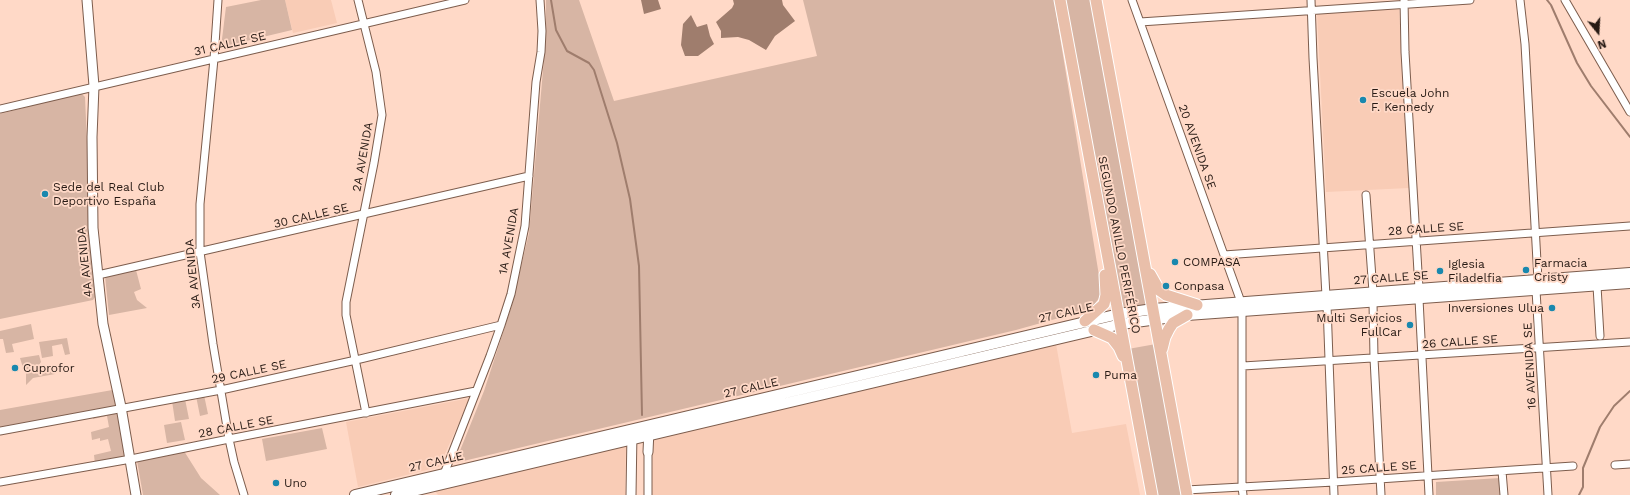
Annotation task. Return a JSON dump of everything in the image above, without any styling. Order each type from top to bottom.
[{"type":"main road","name":"SEGUNDO ANILLO PERIFÉRICO","points":[[1060,0],[1101,214],[1152,495]]},
{"type":"main road","name":"SEGUNDO ANILLO PERIFÉRICO","points":[[1096,0],[1186,492]]},
{"type":"main road","points":[[1086,321],[1104,304],[1106,295],[1107,286],[1100,232],[1101,214]]},
{"type":"main road","points":[[1145,263],[1159,290],[1172,298],[1197,305]]},
{"type":"main road","name":"27 CALLE SE","points":[[1154,314],[1187,315],[1242,307],[1537,285],[1630,273]]},
{"type":"main road","name":"27 CALLE SE","points":[[1537,285],[1597,286],[1630,283]]},
{"type":"main road","name":"27 CALLE SE","points":[[1154,314],[1197,305],[1242,307]]},
{"type":"main road","name":"27 CALLE","points":[[649,430],[1086,321],[1120,319],[1154,314]]},
{"type":"main road","points":[[1161,353],[1165,337],[1169,329],[1173,324],[1187,315]]},
{"type":"main road","name":"27 CALLE","points":[[355,495],[1094,330],[1120,319]]},
{"type":"main road","points":[[1094,330],[1112,338],[1120,347],[1129,369]]},
{"type":"main road","name":"27 CALLE","points":[[399,495],[632,434]]},
{"type":"street","name":"4A AVENIDA","points":[[87,0],[94,86],[92,137],[93,228],[103,324],[121,407],[136,495]]},
{"type":"street","name":"3A AVENIDA","points":[[218,0],[214,59],[200,204],[200,252],[213,344],[229,439],[244,495]]},
{"type":"street","name":"2A AVENIDA","points":[[358,0],[376,72],[382,115],[374,163],[346,302],[346,315],[366,412]]},
{"type":"street","name":"31 CALLE SE","points":[[0,109],[464,0]]},
{"type":"street","name":"1A AVENIDA","points":[[444,474],[501,325],[511,294],[525,226],[536,82],[541,52],[542,32],[540,0]]},
{"type":"street","name":"20 AVENIDA SE","points":[[1132,0],[1242,307],[1243,495]]},
{"type":"street","points":[[1311,0],[1324,248],[1334,495]]},
{"type":"street","points":[[1360,0],[1360,8]]},
{"type":"street","points":[[1140,22],[1360,8],[1404,2],[1470,0]]},
{"type":"street","name":"16 AVENIDA SE","points":[[1520,0],[1528,92],[1548,495]]},
{"type":"street","points":[[1565,0],[1630,112]]},
{"type":"street","points":[[1404,2],[1405,52],[1429,495]]},
{"type":"street","name":"30 CALLE SE","points":[[98,274],[363,215],[529,176]]},
{"type":"street","points":[[1366,195],[1373,297],[1374,358],[1381,495]]},
{"type":"street","name":"28 CALLE SE","points":[[1224,255],[1630,226]]},
{"type":"street","points":[[1597,286],[1600,336]]},
{"type":"street","name":"29 CALLE SE","points":[[0,431],[121,407],[221,390],[356,360],[501,325]]},
{"type":"street","name":"26 CALLE SE","points":[[1243,366],[1630,342]]},
{"type":"street","name":"28 CALLE SE","points":[[0,482],[131,460],[229,439],[476,391]]},
{"type":"street","points":[[648,495],[649,430]]},
{"type":"street","points":[[631,495],[632,434]]},
{"type":"street","points":[[1614,465],[1630,464]]},
{"type":"street","name":"25 CALLE SE","points":[[1186,492],[1242,487],[1573,466]]},
{"type":"street","points":[[1502,471],[1504,495]]},
{"type":"shaded area","points":[[261,0],[285,0],[292,30],[221,47],[226,7]]},
{"type":"shaded area","points":[[285,0],[331,0],[337,23],[293,33]]},
{"type":"shaded area","points":[[546,0],[579,0],[614,101],[817,56],[803,0],[1054,0],[1102,294],[1091,309],[1016,330],[455,463],[484,391],[511,308],[529,233],[546,35]]},
{"type":"shaded area","points":[[641,0],[658,0],[661,9],[644,14]]},
{"type":"shaded area","points":[[733,0],[782,0],[783,5],[795,21],[775,36],[766,50],[749,40],[738,37],[721,38],[721,31],[716,22],[732,8],[734,4]]},
{"type":"shaded area","points":[[1065,0],[1094,0],[1152,308],[1120,313]]},
{"type":"shaded area","name":"Escuela John F. Kennedy","points":[[1399,9],[1409,188],[1326,192],[1317,13]]},
{"type":"shaded area","points":[[691,15],[697,27],[707,24],[714,44],[698,56],[685,56],[681,45],[683,24]]},
{"type":"shaded area","name":"Sede del Real Club Deportivo España","points":[[81,93],[85,97],[95,297],[93,300],[0,319],[0,114]]},
{"type":"shaded area","points":[[136,270],[141,289],[134,292],[137,300],[147,308],[109,315],[105,276]]},
{"type":"shaded area","points":[[31,324],[34,339],[12,344],[14,352],[6,353],[3,339],[0,339],[0,331]]},
{"type":"shaded area","points":[[67,338],[70,354],[65,355],[62,344],[52,346],[53,356],[42,358],[39,342]]},
{"type":"shaded area","points":[[1056,344],[1072,433],[1126,424],[1140,495],[652,495],[653,439]]},
{"type":"shaded area","points":[[1156,344],[1183,495],[1155,495],[1128,349]]},
{"type":"shaded area","points":[[39,355],[41,362],[39,365],[24,371],[20,358]]},
{"type":"shaded area","points":[[40,368],[43,373],[54,371],[55,374],[33,378],[26,385],[26,373]]},
{"type":"shaded area","points":[[118,389],[130,457],[95,464],[94,455],[111,451],[108,439],[100,441],[100,438],[92,440],[91,432],[109,427],[107,416],[93,419],[93,416],[109,407],[0,427],[0,410]]},
{"type":"shaded area","points":[[204,395],[208,414],[200,416],[196,396]]},
{"type":"shaded area","points":[[470,398],[439,467],[358,487],[346,422]]},
{"type":"shaded area","points":[[185,399],[189,419],[175,421],[172,401]]},
{"type":"shaded area","points":[[181,422],[185,440],[167,443],[164,425]]},
{"type":"shaded area","points":[[322,428],[327,449],[266,461],[262,439]]},
{"type":"shaded area","points":[[626,446],[625,495],[438,495],[435,491]]},
{"type":"shaded area","points":[[184,451],[201,478],[220,495],[143,495],[137,461]]},
{"type":"shaded area","points":[[1500,478],[1501,495],[1436,495],[1436,482]]},
{"type":"waterway","points":[[551,0],[556,30],[567,51],[589,63],[594,70],[617,143],[630,199],[639,266],[642,415]]},
{"type":"waterway","points":[[1547,0],[1551,5],[1577,63],[1591,86],[1630,137]]},
{"type":"waterway","points":[[1579,495],[1583,487],[1583,468],[1600,427],[1614,406],[1630,391]]},
{"type":"place","name":"Escuela John F. Kennedy","points":[[1363,100]]},
{"type":"place","name":"Sede del Real Club Deportivo España","points":[[45,194]]},
{"type":"place","name":"COMPASA","points":[[1175,262]]},
{"type":"place","name":"Farmacia Cristy","points":[[1526,270]]},
{"type":"place","name":"Iglesia Filadelfia","points":[[1440,271]]},
{"type":"place","name":"Conpasa","points":[[1166,286]]},
{"type":"place","name":"Inversiones Ulua","points":[[1552,308]]},
{"type":"place","name":"Multi Servicios FullCar","points":[[1410,325]]},
{"type":"place","name":"Cuprofor","points":[[15,368]]},
{"type":"place","name":"Puma","points":[[1096,375]]},
{"type":"place","name":"Uno","points":[[276,483]]}]
